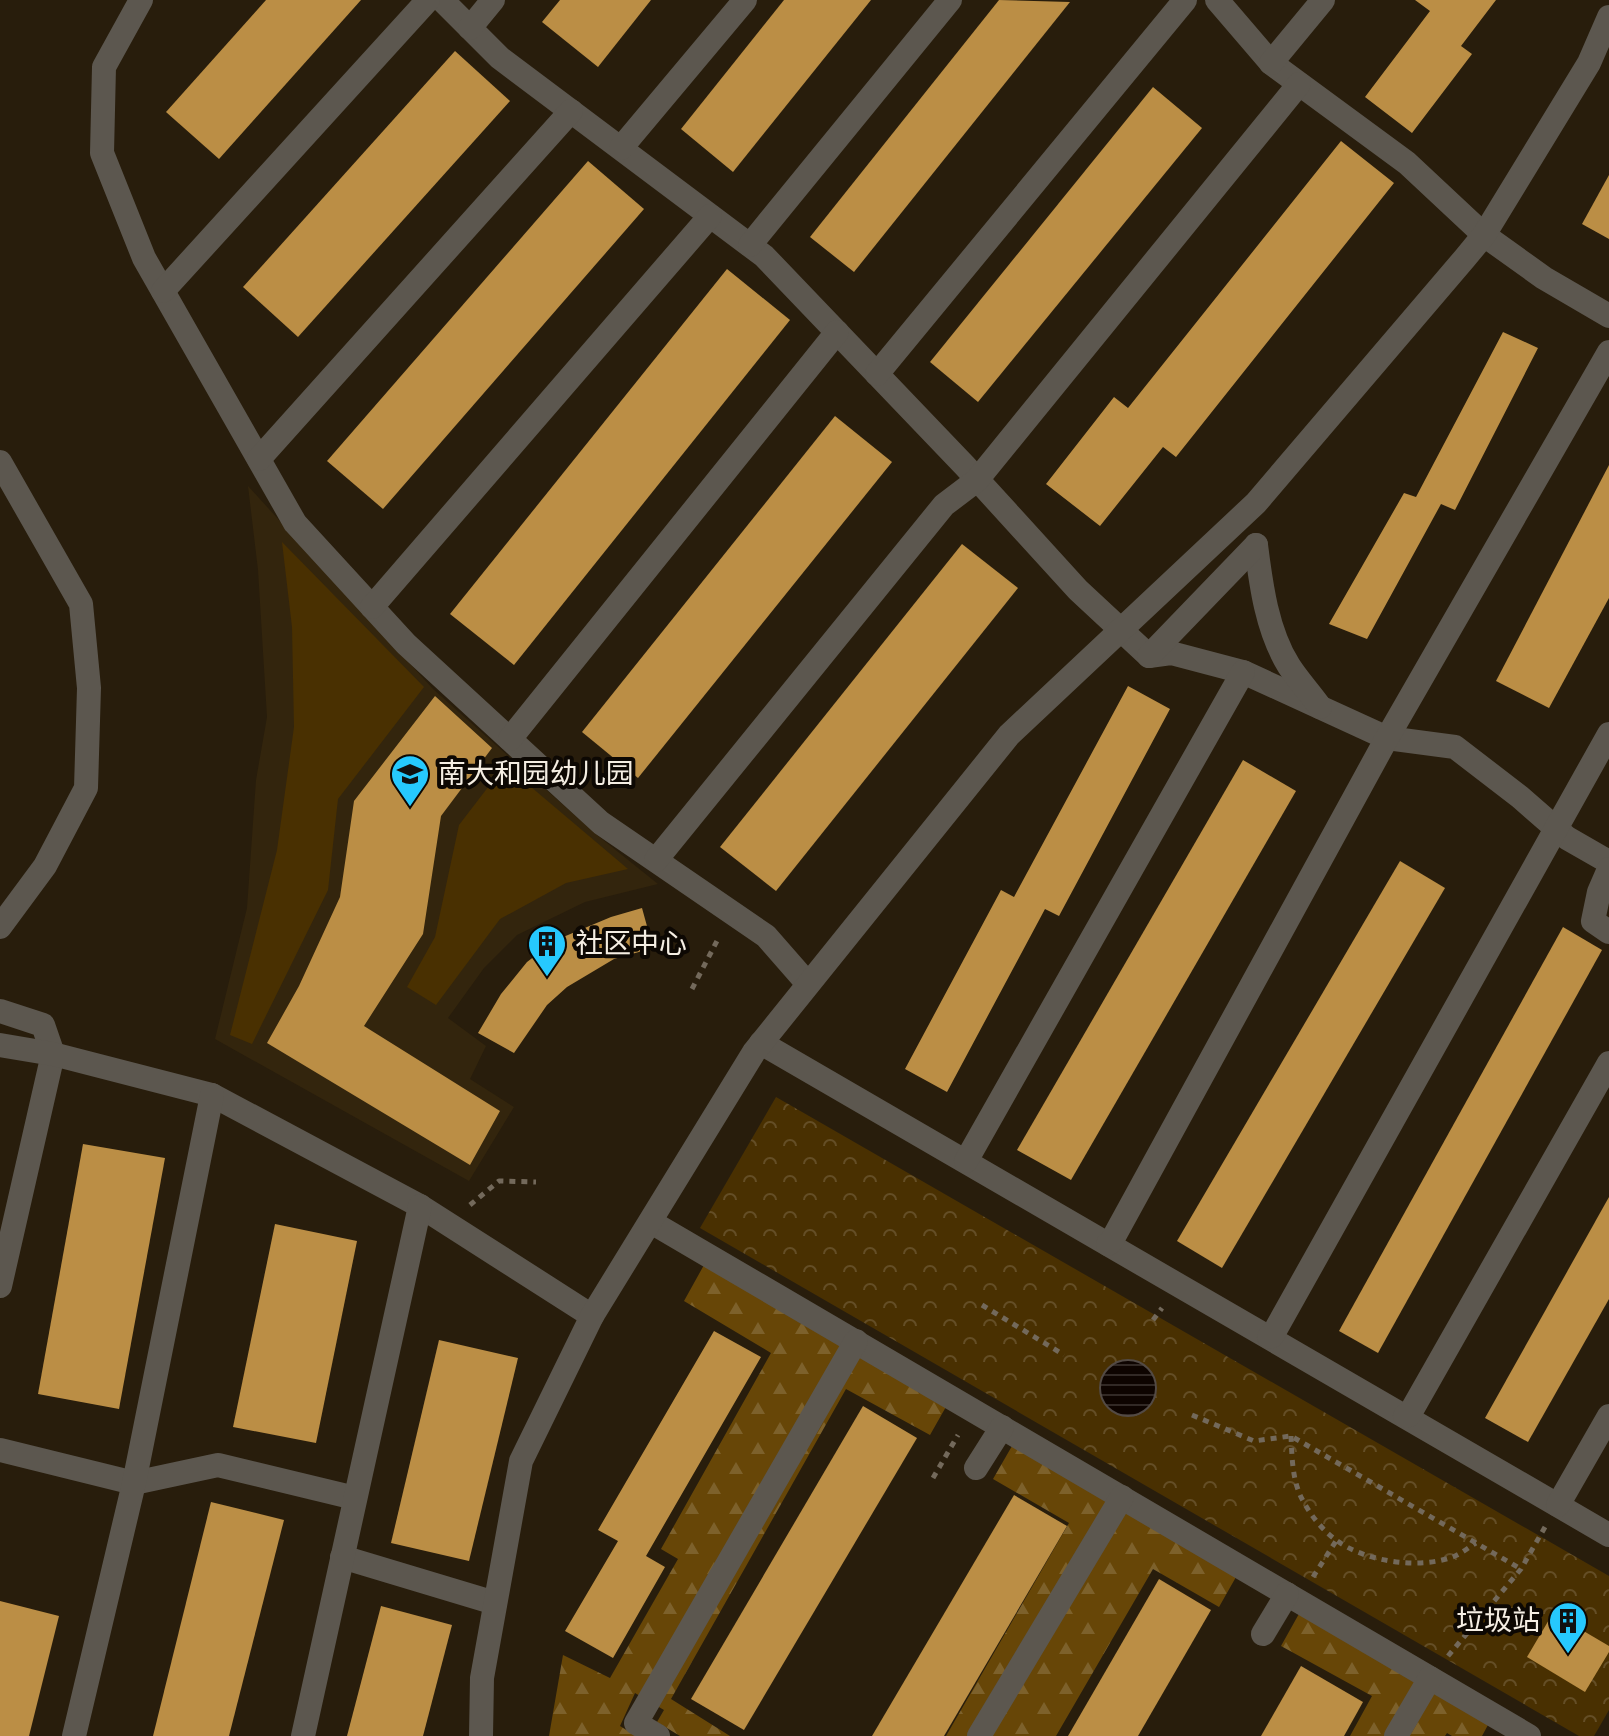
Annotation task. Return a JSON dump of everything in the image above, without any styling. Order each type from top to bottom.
[{"type":"street","points":[[141,0],[104,67],[102,153],[144,258],[295,523],[406,644],[601,823],[766,936],[808,984]]},
{"type":"street","points":[[163,291],[428,0]]},
{"type":"street","points":[[442,0],[500,58],[764,256],[1078,590],[1149,656],[1171,653],[1243,672],[1387,738],[1455,747],[1556,828],[1609,862]]},
{"type":"street","points":[[470,28],[493,0]]},
{"type":"street","points":[[621,148],[745,0]]},
{"type":"street","points":[[750,245],[950,0]]},
{"type":"street","points":[[877,374],[1185,0]]},
{"type":"street","points":[[1217,0],[1271,63],[1407,163],[1484,235],[1544,278],[1609,316]]},
{"type":"street","points":[[1271,63],[1323,0]]},
{"type":"street","points":[[481,1736],[482,1678],[521,1461],[592,1316],[761,1043],[1009,735],[1256,503],[1484,235],[1589,63],[1609,17]]},
{"type":"street","points":[[656,860],[944,505],[977,480],[1299,84]]},
{"type":"street","points":[[259,459],[571,111]]},
{"type":"street","points":[[372,607],[710,216]]},
{"type":"street","points":[[510,739],[837,332]]},
{"type":"street","points":[[1108,1244],[1387,738],[1609,352]]},
{"type":"street","points":[[0,462],[81,604],[89,688],[86,788],[45,866],[0,927]]},
{"type":"street","points":[[1149,656],[1256,545],[1260,581],[1270,622],[1288,665],[1323,710]]},
{"type":"street","points":[[966,1161],[1243,672]]},
{"type":"street","points":[[1269,1337],[1609,734]]},
{"type":"street","points":[[1609,869],[1599,892],[1593,921],[1609,932]]},
{"type":"street","points":[[0,1011],[43,1025],[53,1054],[0,1286]]},
{"type":"street","points":[[761,1043],[1609,1535]]},
{"type":"street","points":[[0,1045],[53,1054],[212,1095],[420,1206],[592,1316]]},
{"type":"street","points":[[1405,1416],[1409,1415],[1609,1063]]},
{"type":"street","points":[[74,1736],[134,1483],[212,1095]]},
{"type":"street","points":[[303,1736],[420,1206]]},
{"type":"street","points":[[651,1222],[1529,1736]]},
{"type":"street","points":[[658,1736],[636,1723],[856,1341]]},
{"type":"street","points":[[1558,1505],[1609,1416]]},
{"type":"street","points":[[976,1468],[1002,1427]]},
{"type":"street","points":[[0,1450],[134,1483],[218,1465],[355,1498]]},
{"type":"street","points":[[979,1736],[1122,1497]]},
{"type":"street","points":[[342,1557],[495,1603]]},
{"type":"street","points":[[1263,1634],[1293,1597]]},
{"type":"street","points":[[1396,1736],[1430,1678]]},
{"type":"path","points":[[692,989],[713,945],[736,916]]},
{"type":"path","points":[[455,1229],[470,1204],[499,1181],[536,1182]]},
{"type":"path","points":[[982,1305],[1064,1355]]},
{"type":"path","points":[[1192,1415],[1254,1441],[1291,1436],[1521,1569]]},
{"type":"path","points":[[1291,1436],[1292,1464],[1299,1494],[1314,1519],[1336,1541],[1360,1553],[1407,1562],[1454,1556],[1476,1543]]},
{"type":"path","points":[[933,1478],[956,1438]]},
{"type":"path","points":[[1430,1678],[1521,1569],[1558,1505]]},
{"type":"path","points":[[1293,1597],[1336,1541]]},
{"type":"shaded area","name":"南大和园幼儿园","points":[[248,486],[433,689],[597,835],[658,884],[585,902],[517,935],[484,968],[448,1018],[486,1046],[470,1079],[514,1107],[469,1181],[215,1039],[247,908],[256,780],[267,717],[258,570]]},
{"type":"shaded area","points":[[1128,1360],[1148,1368],[1156,1388],[1148,1408],[1128,1416],[1108,1408],[1100,1388],[1108,1368]]},
{"type":"green space","points":[[282,542],[424,687],[338,799],[328,890],[252,1044],[230,1035],[277,850],[294,727],[292,627]]},
{"type":"green space","points":[[505,765],[628,869],[566,883],[500,919],[436,1005],[407,987],[435,937],[459,825]]},
{"type":"green space","points":[[776,1097],[1609,1576],[1609,1710],[1594,1736],[1579,1736],[700,1228]]},
{"type":"green space","points":[[704,1265],[947,1405],[930,1435],[846,1389],[671,1699],[730,1736],[680,1736],[657,1722],[664,1710],[635,1693],[620,1726],[636,1736],[549,1736],[563,1655],[610,1678],[678,1559],[661,1549],[771,1353],[684,1301]]},
{"type":"green space","points":[[1012,1446],[1236,1577],[1219,1607],[1153,1569],[1056,1736],[946,1736],[1069,1523],[993,1479]]},
{"type":"green space","points":[[1300,1612],[1489,1723],[1482,1736],[1452,1736],[1447,1733],[1445,1736],[1350,1736],[1372,1696],[1281,1646]]},
{"type":"building","points":[[266,0],[361,0],[219,159],[166,112]]},
{"type":"building","points":[[560,0],[651,0],[598,67],[542,22]]},
{"type":"building","points":[[784,0],[871,0],[733,172],[681,129]]},
{"type":"building","points":[[999,0],[1070,2],[854,272],[810,237]]},
{"type":"building","points":[[1415,0],[1496,0],[1461,46],[1472,54],[1412,133],[1365,97],[1430,11]]},
{"type":"building","points":[[455,51],[510,101],[298,337],[243,287]]},
{"type":"building","points":[[1153,87],[1202,128],[978,402],[930,362]]},
{"type":"building","points":[[1341,141],[1394,183],[1176,457],[1163,447],[1100,526],[1046,484],[1114,397],[1128,408]]},
{"type":"building","points":[[588,161],[644,209],[383,509],[327,461]]},
{"type":"building","points":[[1609,175],[1609,239],[1582,224]]},
{"type":"building","points":[[727,269],[790,320],[514,665],[450,614]]},
{"type":"building","points":[[1503,332],[1538,348],[1455,510],[1441,504],[1367,639],[1329,624],[1404,493],[1416,497]]},
{"type":"building","points":[[835,416],[892,462],[638,778],[582,732]]},
{"type":"building","points":[[1609,465],[1609,598],[1549,708],[1496,681]]},
{"type":"building","points":[[962,544],[1018,588],[776,891],[720,847]]},
{"type":"building","points":[[1128,686],[1170,709],[1059,916],[1045,909],[947,1092],[905,1069],[1001,890],[1014,897]]},
{"type":"building","points":[[435,696],[492,748],[441,816],[423,934],[364,1026],[500,1111],[470,1165],[267,1043],[299,986],[340,897],[354,801]]},
{"type":"building","points":[[1243,760],[1296,791],[1071,1180],[1017,1150]]},
{"type":"building","points":[[1400,861],[1445,888],[1222,1268],[1177,1241]]},
{"type":"building","name":"社区中心","points":[[642,908],[653,948],[614,959],[567,987],[547,1005],[514,1053],[478,1033],[501,994],[527,962],[556,940]]},
{"type":"building","points":[[1563,927],[1602,950],[1378,1353],[1339,1331]]},
{"type":"building","points":[[83,1144],[165,1158],[119,1409],[38,1394]]},
{"type":"building","points":[[1609,1197],[1609,1299],[1528,1442],[1485,1418]]},
{"type":"building","points":[[275,1224],[357,1241],[316,1443],[233,1427]]},
{"type":"building","points":[[714,1331],[761,1357],[646,1556],[665,1567],[613,1658],[565,1631],[618,1541],[598,1530]]},
{"type":"building","points":[[439,1340],[518,1358],[469,1561],[391,1543]]},
{"type":"building","points":[[863,1406],[917,1438],[744,1730],[691,1699]]},
{"type":"building","points":[[1014,1495],[1067,1526],[944,1736],[872,1736]]},
{"type":"building","points":[[211,1502],[284,1520],[229,1736],[153,1736]]},
{"type":"building","points":[[1159,1579],[1211,1610],[1138,1736],[1068,1736]]},
{"type":"building","points":[[0,1601],[59,1616],[29,1736],[0,1736]]},
{"type":"building","points":[[381,1606],[452,1625],[423,1736],[347,1736]]},
{"type":"building","name":"垃圾站","points":[[1553,1613],[1609,1646],[1609,1652],[1585,1692],[1527,1657]]},
{"type":"building","points":[[1301,1666],[1363,1702],[1344,1736],[1261,1736]]},
{"type":"place","name":"南大和园幼儿园","points":[[410,808]]},
{"type":"place","name":"社区中心","points":[[547,978]]},
{"type":"place","name":"垃圾站","points":[[1568,1655]]}]
